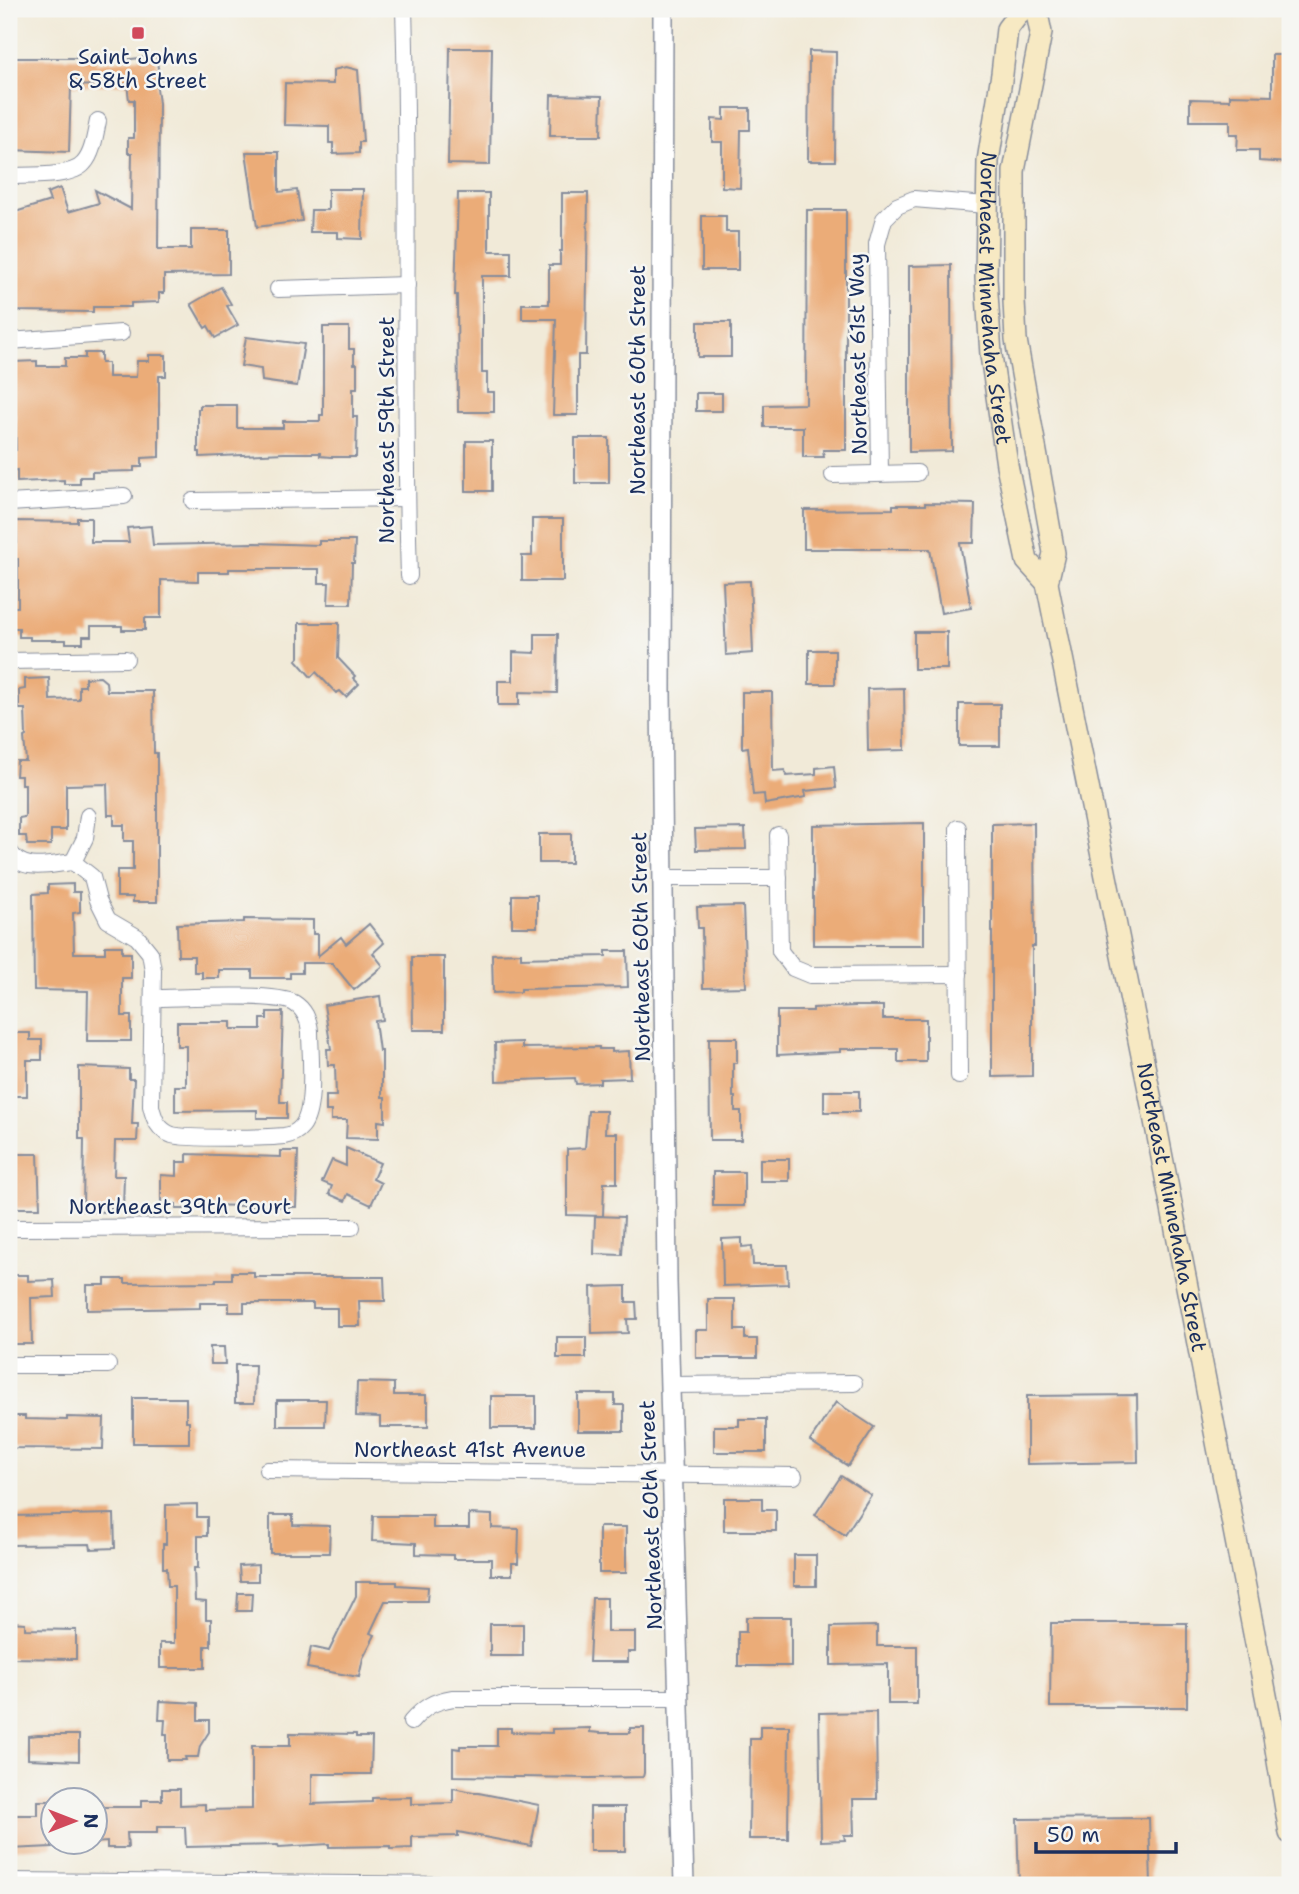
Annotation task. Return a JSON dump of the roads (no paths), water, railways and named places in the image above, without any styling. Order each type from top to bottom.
[{"type":"main road","name":"Northeast Minnehaha Street","points":[[1022,9],[1007,29],[988,161],[986,278],[990,355],[1007,465],[1027,561],[1047,583]]},
{"type":"main road","name":"Northeast Minnehaha Street","points":[[1036,9],[1041,33],[1014,171],[1013,301],[1016,340],[1054,553],[1047,583],[1151,1100],[1279,1761],[1290,1833]]},
{"type":"street","name":"Northeast 59th Street","points":[[404,9],[409,576]]},
{"type":"street","name":"Northeast 60th Street","points":[[663,9],[660,345],[663,878],[670,1385],[684,1885]]},
{"type":"street","points":[[9,176],[72,172],[87,158],[98,121]]},
{"type":"street","name":"Northeast 61st Way","points":[[880,473],[877,244],[884,219],[897,206],[914,199],[986,205]]},
{"type":"street","name":"Northeast 59th Street","points":[[278,289],[407,285]]},
{"type":"street","points":[[9,341],[121,333]]},
{"type":"street","name":"Northeast 61st Way","points":[[833,475],[917,473]]},
{"type":"street","points":[[9,503],[124,496]]},
{"type":"street","points":[[193,500],[407,498]]},
{"type":"street","points":[[9,661],[126,659]]},
{"type":"street","points":[[73,862],[85,838],[88,816]]},
{"type":"street","points":[[958,828],[959,1076]]},
{"type":"street","points":[[778,835],[780,951],[793,968],[810,975],[958,974]]},
{"type":"street","points":[[9,851],[23,865],[73,862],[92,877],[98,900],[108,920],[136,937],[148,948],[153,970],[150,1106],[156,1124],[178,1136],[275,1136],[292,1134],[302,1127],[309,1109],[310,1031],[307,1018],[299,1008],[277,998],[153,998]]},
{"type":"street","points":[[663,878],[779,878]]},
{"type":"street","name":"Northeast 39th Court","points":[[9,1228],[352,1227]]},
{"type":"street","points":[[9,1365],[108,1365]]},
{"type":"street","points":[[670,1385],[855,1383]]},
{"type":"street","name":"Northeast 41st Avenue","points":[[267,1469],[794,1476]]},
{"type":"street","points":[[411,1722],[423,1709],[437,1700],[453,1698],[679,1698]]},
{"type":"street","points":[[9,1881],[464,1885]]},
{"type":"place","name":"Saint Johns & 58th Street","points":[[138,33]]}]
